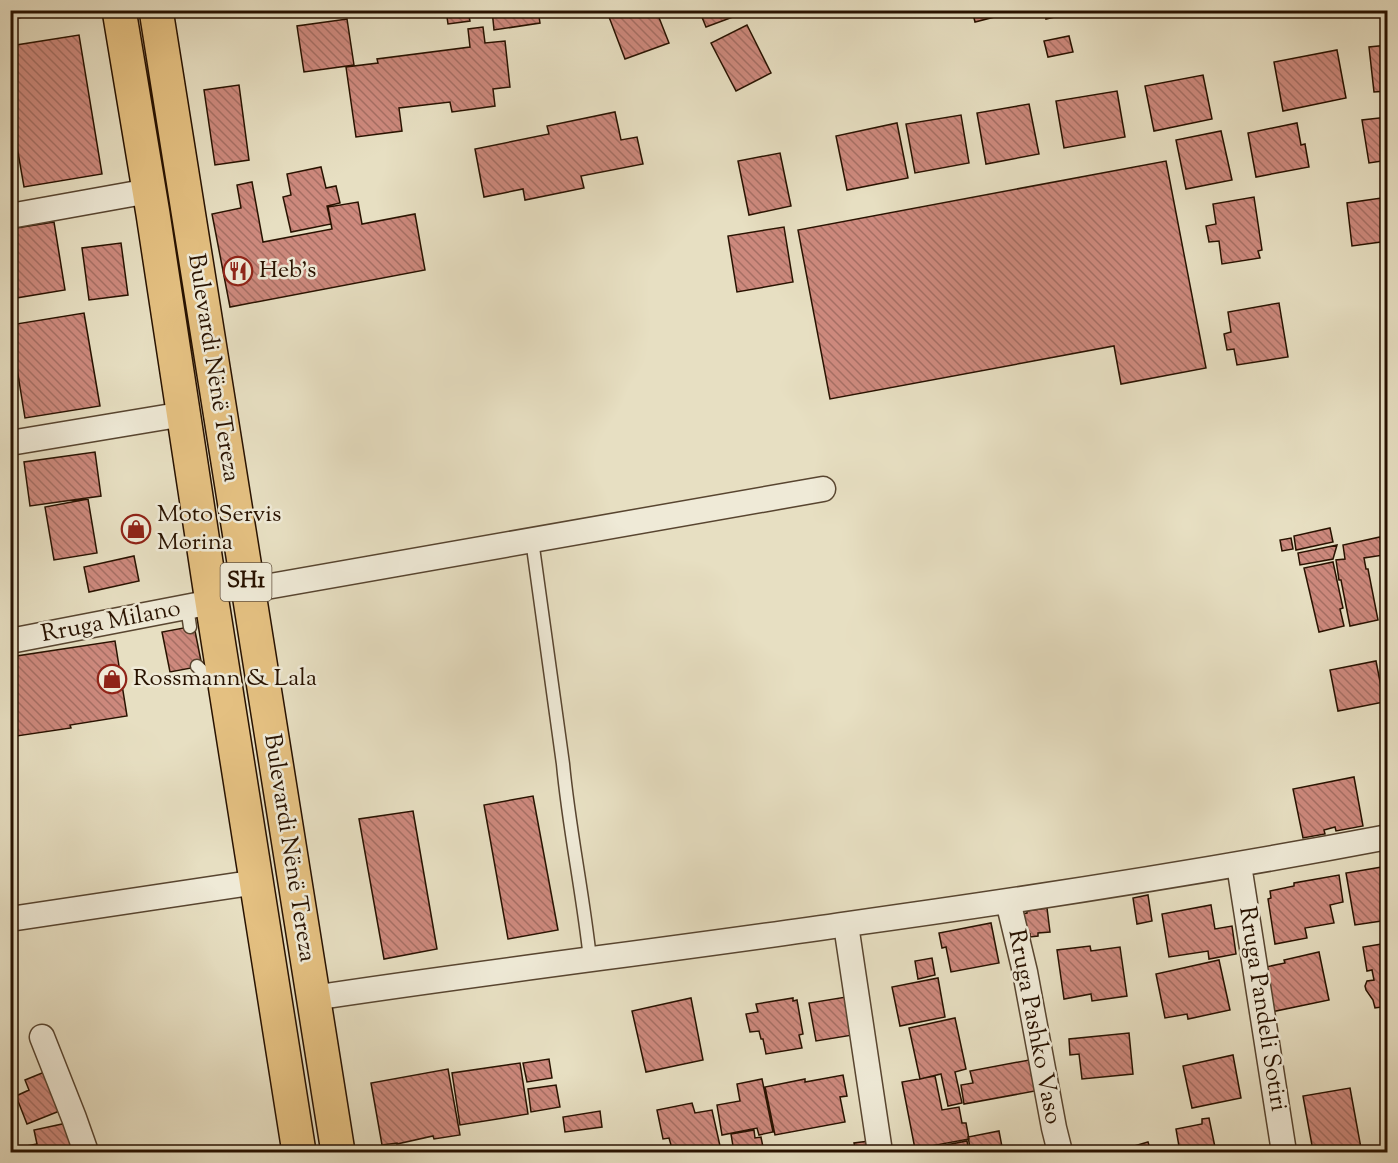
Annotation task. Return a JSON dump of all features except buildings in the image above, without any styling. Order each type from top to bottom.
[{"type":"main road","name":"Bulevardi Nënë Tereza","points":[[119,10],[184,414],[196,612],[227,694],[299,1152]]},
{"type":"main road","name":"Bulevardi Nënë Tereza","points":[[156,10],[338,1152]]},
{"type":"street","points":[[10,216],[149,191]]},
{"type":"street","points":[[10,443],[184,414]]},
{"type":"street","points":[[248,590],[823,489]]},
{"type":"street","name":"Rruga Milano","points":[[10,641],[196,612]]},
{"type":"street","points":[[313,998],[1008,901],[1239,865],[1388,837]]},
{"type":"street","name":"Rruga Pandeli Sotiri","points":[[1239,865],[1284,1152]]},
{"type":"street","points":[[10,919],[257,882]]},
{"type":"street","name":"Rruga Pashko Vaso","points":[[1008,901],[1025,972],[1060,1152]]},
{"type":"street","points":[[846,925],[880,1152]]},
{"type":"street","points":[[42,1037],[86,1152]]},
{"type":"lane","points":[[532,540],[590,959]]},
{"type":"lane","points":[[197,666],[227,694]]},
{"type":"place","name":"Heb's","points":[[238,271]]},
{"type":"place","name":"Moto Servis Morina","points":[[136,529]]},
{"type":"place","name":"Rossmann & Lala","points":[[112,679]]}]
